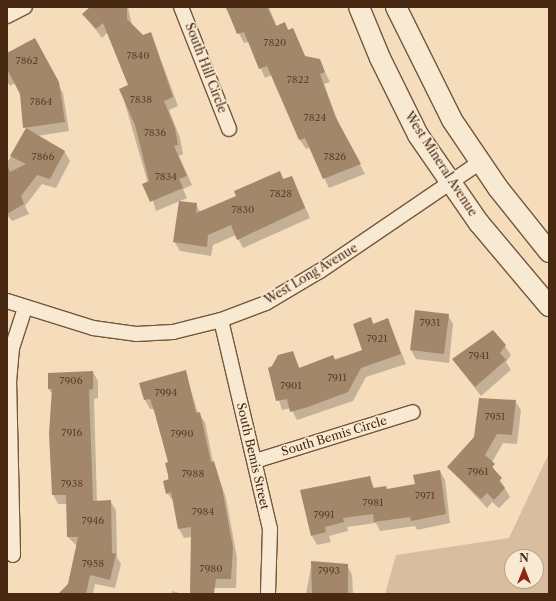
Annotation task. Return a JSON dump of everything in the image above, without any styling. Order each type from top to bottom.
[{"type":"main road","name":"West Mineral Avenue","points":[[359,7],[398,97],[451,184],[549,306]]},
{"type":"main road","points":[[396,7],[438,95],[480,163],[549,252]]},
{"type":"street","points":[[7,16],[25,7]]},
{"type":"street","name":"South Hill Circle","points":[[181,7],[229,129]]},
{"type":"street","name":"West Long Avenue","points":[[7,301],[25,308],[93,328],[136,334],[172,332],[221,320],[266,303],[313,275],[451,184],[480,163]]},
{"type":"street","points":[[13,555],[9,382],[12,348],[25,308]]},
{"type":"street","name":"South Bemis Street","points":[[221,320],[270,530],[268,594]]},
{"type":"street","name":"South Bemis Circle","points":[[255,461],[414,412]]},
{"type":"shaded area","points":[[549,453],[549,594],[385,594],[396,555],[509,538]]},
{"type":"building","points":[[90,7],[127,7],[127,19],[143,35],[151,32],[173,97],[164,101],[175,128],[178,145],[174,146],[187,176],[179,179],[183,188],[150,202],[142,184],[149,181],[135,125],[119,89],[128,85],[103,23],[96,29],[82,14]]},
{"type":"building","points":[[226,7],[267,7],[276,26],[285,22],[288,30],[293,28],[305,56],[320,59],[325,72],[320,74],[335,116],[361,164],[323,179],[305,138],[299,140],[267,66],[259,69],[244,32],[237,34]]},
{"type":"building","points":[[35,38],[59,82],[65,122],[23,128],[20,94],[7,69],[7,53]]},
{"type":"building","points":[[26,128],[65,151],[50,179],[37,175],[21,196],[24,204],[7,214],[7,165],[10,172],[26,164],[10,156]]},
{"type":"building","points":[[280,171],[283,179],[292,176],[305,208],[237,240],[231,225],[208,235],[207,247],[173,242],[179,201],[197,203],[196,213],[236,196],[234,191]]},
{"type":"building","points":[[415,310],[449,314],[444,354],[410,350]]},
{"type":"building","points":[[371,317],[373,324],[388,318],[401,354],[361,368],[348,392],[290,412],[287,399],[276,401],[268,368],[272,366],[278,355],[293,351],[299,368],[333,355],[335,360],[362,350],[353,324]]},
{"type":"building","points":[[493,330],[506,345],[500,353],[506,360],[475,387],[452,359]]},
{"type":"building","points":[[186,370],[196,413],[200,412],[211,462],[214,461],[222,488],[233,548],[231,579],[216,579],[214,594],[190,594],[191,527],[178,529],[171,492],[166,494],[163,481],[169,479],[165,463],[168,462],[150,399],[144,400],[139,383]]},
{"type":"building","points":[[93,371],[93,389],[89,390],[93,501],[111,500],[112,553],[116,554],[110,580],[90,575],[86,594],[58,594],[68,584],[78,537],[67,537],[66,495],[52,495],[49,433],[52,389],[48,389],[48,373]]},
{"type":"building","points":[[479,398],[516,400],[512,435],[497,434],[485,455],[495,464],[492,467],[502,478],[499,481],[505,488],[494,500],[487,493],[481,499],[447,467],[474,437]]},
{"type":"building","points":[[440,470],[446,514],[411,521],[410,517],[374,522],[373,514],[343,518],[344,522],[325,527],[326,532],[311,536],[300,490],[370,476],[373,488],[386,486],[387,489],[415,484],[413,475]]},
{"type":"building","points":[[311,561],[348,564],[348,594],[312,594]]}]
